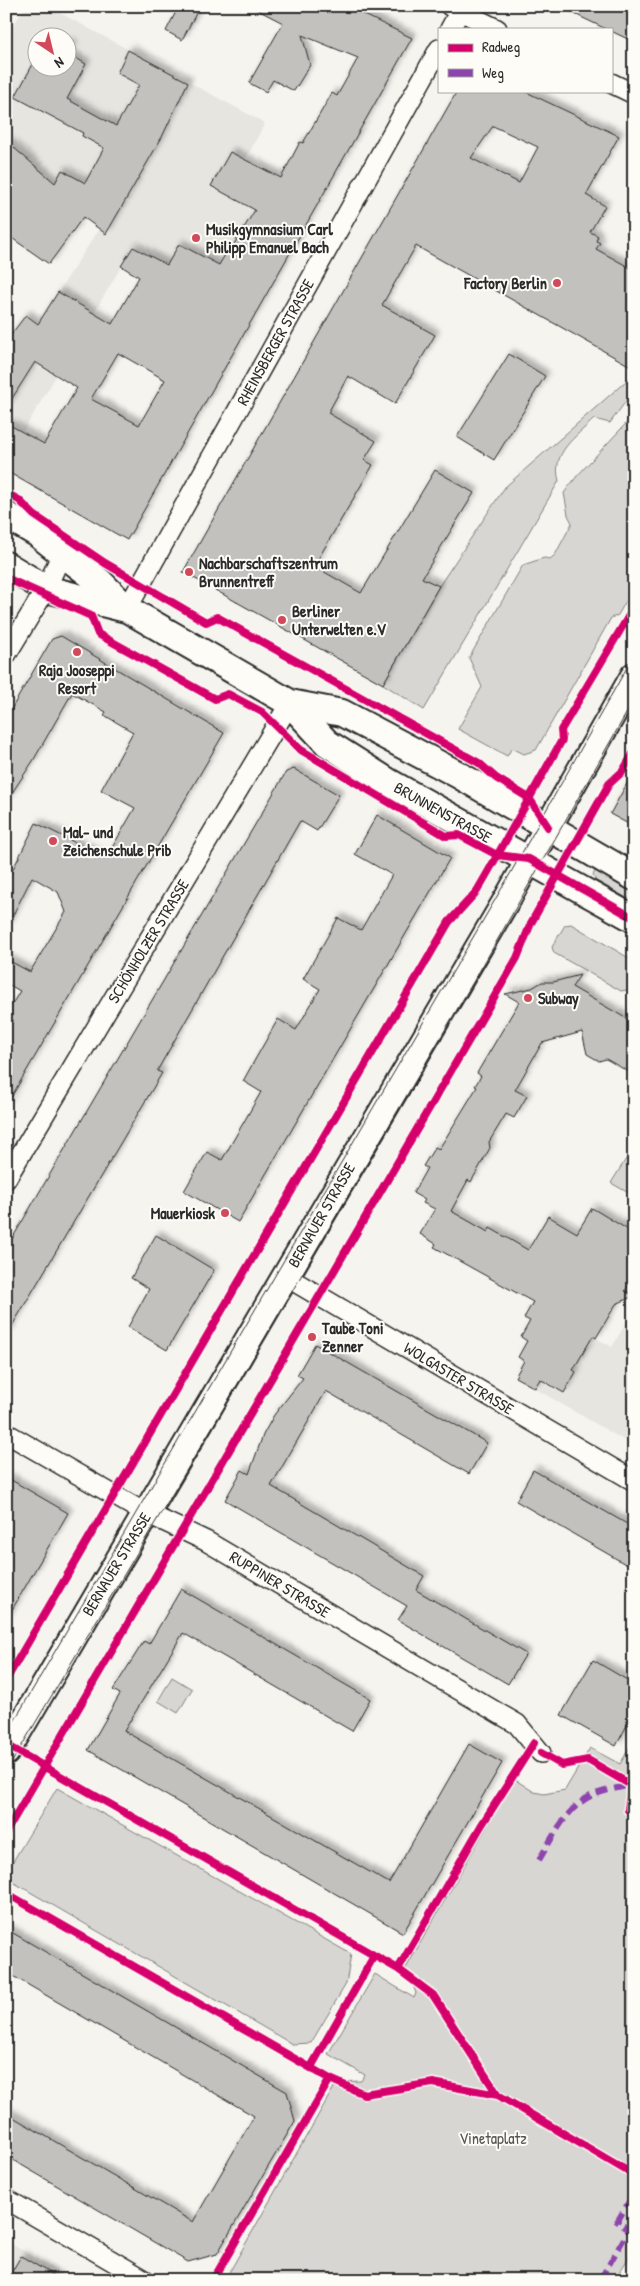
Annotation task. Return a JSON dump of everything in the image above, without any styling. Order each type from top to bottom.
[{"type":"main road","name":"BRUNNENSTRASSE","points":[[6,515],[38,534],[100,582],[126,609]]},
{"type":"main road","name":"BRUNNENSTRASSE","points":[[6,565],[46,589],[126,609],[290,703],[327,743],[387,781],[634,918]]},
{"type":"main road","name":"BERNAUER STRASSE","points":[[6,1752],[548,827],[634,676]]},
{"type":"main road","name":"BRUNNENSTRASSE","points":[[290,703],[342,712],[408,746],[634,877]]},
{"type":"street","points":[[450,28],[455,8],[495,28]]},
{"type":"street","name":"RHEINSBERGER STRASSE","points":[[126,609],[438,51]]},
{"type":"street","points":[[612,83],[634,94]]},
{"type":"street","points":[[6,655],[46,589],[62,553]]},
{"type":"street","name":"SCHÖNHOLZER STRASSE","points":[[6,1179],[290,703]]},
{"type":"street","name":"WOLGASTER STRASSE","points":[[285,1276],[634,1481]]},
{"type":"street","name":"RUPPINER STRASSE","points":[[6,1433],[146,1513],[206,1541],[517,1724],[541,1753]]},
{"type":"street","points":[[6,2199],[145,2280]]},
{"type":"shaded area","name":"Musikgymnasium Carl Philipp Emanuel Bach","points":[[26,6],[47,6],[265,123],[245,160],[321,198],[256,312],[133,247],[6,460],[6,373],[99,229],[36,182],[6,156],[6,36]]},
{"type":"shaded area","points":[[533,1302],[612,1347],[634,1309],[634,1446],[515,1377],[524,1361],[518,1357],[527,1341],[521,1337],[530,1322],[524,1318]]},
{"type":"shaded area","points":[[6,2241],[73,2280],[6,2280]]},
{"type":"green space","points":[[634,374],[634,390],[610,423],[594,419],[566,446],[558,462],[559,481],[424,710],[383,684],[439,586],[505,487]]},
{"type":"green space","points":[[634,415],[634,587],[618,615],[611,618],[536,750],[524,754],[512,748],[507,756],[458,729],[482,687],[469,658],[523,565],[544,558],[550,559],[555,555],[572,523],[568,515],[564,493],[577,476]]},
{"type":"green space","points":[[596,869],[634,887],[634,902],[595,880],[593,875]]},
{"type":"green space","points":[[571,924],[634,961],[634,978],[627,990],[621,991],[554,953],[552,947],[565,925]]},
{"type":"green space","points":[[626,1159],[634,1162],[634,1196],[611,1183]]},
{"type":"green space","points":[[172,1677],[192,1689],[178,1713],[158,1701]]},
{"type":"green space","name":"Vinetaplatz","points":[[634,1740],[634,2250],[614,2280],[225,2280],[337,2082],[361,2081],[365,2075],[328,2054],[375,1974],[414,1998],[416,1993],[406,1968],[514,1779],[534,1792],[544,1794],[565,1790],[590,1748],[620,1764]]},
{"type":"green space","points":[[57,1788],[351,1954],[346,1984],[311,2043],[292,2044],[6,1878],[6,1873]]},
{"type":"building","points":[[179,6],[200,6],[182,40],[166,31]]},
{"type":"building","points":[[250,6],[346,6],[412,38],[127,540],[6,471],[6,423],[44,444],[77,388],[35,362],[6,408],[6,341],[26,315],[38,324],[58,292],[112,324],[139,277],[121,266],[133,247],[167,265],[179,244],[219,265],[255,210],[211,186],[230,152],[281,178],[300,142],[303,143],[332,93],[337,96],[358,58],[302,35],[310,65],[294,91],[273,80],[266,92],[249,83],[283,23]],"holes":[[[118,353],[165,380],[139,425],[91,399]]]},
{"type":"building","points":[[558,6],[634,6],[634,42],[612,31],[612,28],[604,28]]},
{"type":"building","points":[[128,50],[188,82],[162,137],[106,234],[83,217],[49,264],[6,234],[6,141],[55,183],[62,170],[85,183],[104,148],[82,136],[83,133],[15,97],[28,73],[28,78],[78,78],[78,59],[86,64],[67,99],[116,126],[139,85],[117,73]]},
{"type":"building","points":[[456,92],[526,92],[619,136],[586,195],[605,206],[590,232],[598,236],[596,241],[600,243],[596,249],[634,270],[634,368],[416,246],[382,305],[435,335],[395,404],[348,376],[328,413],[376,441],[364,460],[373,465],[314,566],[361,593],[435,470],[474,493],[422,578],[439,586],[383,684],[183,572]],"holes":[[[493,126],[538,147],[519,183],[471,158]]]},
{"type":"building","points":[[509,354],[545,376],[494,460],[457,437]]},
{"type":"building","points":[[61,636],[224,733],[6,1106],[6,1014],[20,991],[6,983],[6,959],[30,972],[66,912],[58,892],[32,877],[6,929],[6,883],[36,823],[106,858],[135,808],[101,790],[133,732],[104,715],[106,712],[72,693],[33,761],[6,802],[6,718],[52,639]]},
{"type":"building","points":[[294,769],[339,795],[317,831],[300,821],[157,1071],[162,1073],[6,1336],[6,1249],[286,772]]},
{"type":"building","points":[[634,771],[634,827],[610,814]]},
{"type":"building","points":[[377,815],[450,858],[238,1222],[184,1191],[207,1152],[222,1160],[261,1092],[243,1081],[278,1019],[296,1030],[320,989],[303,979],[338,918],[361,930],[392,875],[355,854]]},
{"type":"building","points":[[580,975],[572,987],[634,1023],[634,1075],[606,1059],[599,1061],[587,1054],[582,1032],[542,1043],[515,1090],[527,1096],[514,1118],[506,1114],[489,1142],[490,1148],[471,1182],[468,1180],[451,1211],[488,1232],[490,1228],[528,1250],[548,1216],[577,1233],[592,1208],[630,1231],[627,1237],[634,1241],[634,1276],[625,1291],[634,1296],[616,1304],[596,1338],[593,1336],[573,1370],[576,1372],[564,1393],[540,1379],[535,1388],[515,1377],[524,1361],[518,1357],[527,1341],[521,1337],[530,1321],[524,1318],[533,1302],[434,1247],[436,1244],[420,1234],[435,1209],[423,1203],[425,1200],[413,1193],[427,1168],[423,1166],[435,1147],[439,1149],[477,1087],[475,1086],[481,1076],[477,1073],[519,1002],[505,994],[532,988],[542,982],[553,982]]},
{"type":"building","points":[[156,1235],[214,1270],[167,1350],[128,1327],[149,1289],[131,1278]]},
{"type":"building","points":[[315,1344],[487,1443],[469,1474],[326,1391],[271,1486],[424,1576],[416,1590],[526,1654],[508,1684],[398,1620],[407,1606],[225,1500],[242,1470],[249,1474],[263,1435],[274,1415],[303,1378],[297,1375]]},
{"type":"building","points":[[533,1470],[634,1528],[634,1569],[516,1501]]},
{"type":"building","points":[[6,1477],[68,1513],[6,1620]]},
{"type":"building","points":[[181,1589],[370,1699],[352,1731],[183,1633],[124,1731],[389,1883],[469,1744],[502,1763],[403,1933],[88,1750],[120,1694],[113,1690],[144,1641],[149,1644]]},
{"type":"building","points":[[593,1660],[634,1684],[634,1712],[616,1746],[561,1715]]},
{"type":"building","points":[[6,1929],[287,2092],[295,2121],[217,2254],[188,2262],[6,2156],[6,2113],[193,2222],[254,2116],[6,1972]]},
{"type":"building","points":[[21,2256],[61,2280],[7,2280]]},
{"type":"tram line","points":[[6,1735],[506,881],[634,655]]},
{"type":"tram line","points":[[6,1772],[225,1406],[486,960],[634,700]]},
{"type":"marked path","points":[[539,1860],[568,1814],[584,1800],[607,1790],[631,1785]]},
{"type":"marked path","points":[[633,2232],[617,2222],[634,2193]]},
{"type":"marked path","points":[[600,2280],[629,2230]]},
{"type":"cycle path","points":[[6,493],[19,500],[34,515],[105,563],[206,622],[217,617],[479,763],[496,778],[529,798],[548,827]]},
{"type":"cycle path","points":[[6,578],[91,616],[98,634],[215,699],[228,694],[262,712],[301,750],[446,836],[459,835],[497,855],[529,859],[630,916]]},
{"type":"cycle path","points":[[6,1680],[449,922],[477,891],[562,740],[561,730],[634,607]]},
{"type":"cycle path","points":[[6,1832],[517,958],[531,923],[609,784],[623,771],[634,752]]},
{"type":"cycle path","points":[[398,1969],[481,1826],[534,1743]]},
{"type":"cycle path","points":[[10,1747],[398,1969],[433,1995],[498,2095]]},
{"type":"cycle path","points":[[541,1753],[562,1765],[588,1760],[631,1785],[628,1810],[634,1813]]},
{"type":"cycle path","points":[[6,1893],[330,2079],[364,2094],[433,2083],[498,2095],[634,2175]]},
{"type":"cycle path","points":[[311,2067],[374,1956]]},
{"type":"cycle path","points":[[213,2280],[330,2079]]},
{"type":"place","name":"Musikgymnasium Carl Philipp Emanuel Bach","points":[[196,238]]},
{"type":"place","name":"Factory Berlin","points":[[557,283]]},
{"type":"place","name":"Nachbarschaftszentrum Brunnentreff","points":[[189,572]]},
{"type":"place","name":"Berliner Unterwelten e.V","points":[[282,620]]},
{"type":"place","name":"Raja Jooseppi Resort","points":[[77,652]]},
{"type":"place","name":"Mal- und Zeichenschule Prib","points":[[53,841]]},
{"type":"place","name":"Subway","points":[[528,998]]},
{"type":"place","name":"Mauerkiosk","points":[[225,1213]]},
{"type":"place","name":"Taube Toni Zenner","points":[[312,1337]]}]
